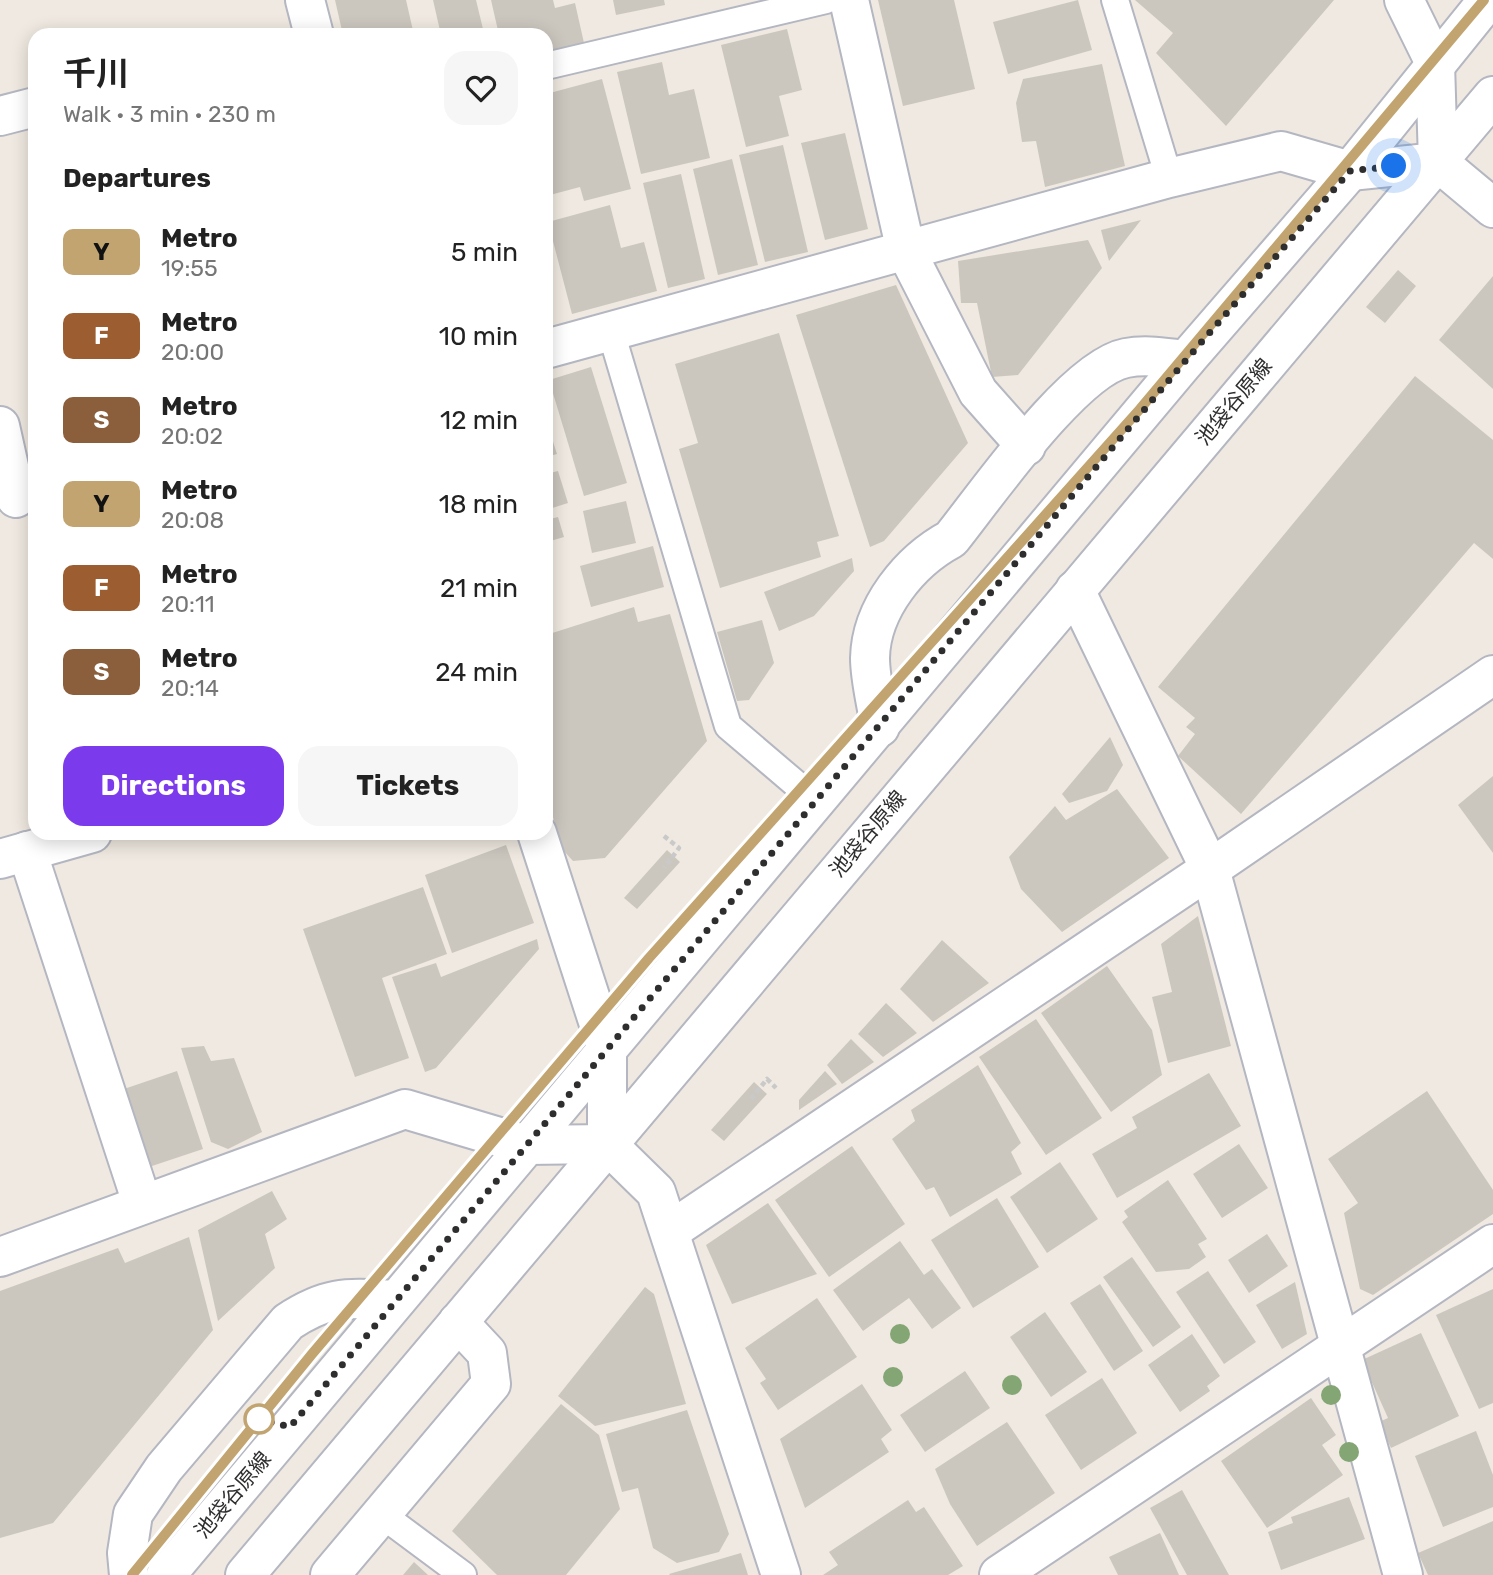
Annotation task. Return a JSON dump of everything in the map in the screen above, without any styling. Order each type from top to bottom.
[{"type":"street","points":[[306,0],[312,28]]},
{"type":"street","points":[[849,0],[906,251],[978,392],[1026,446]]},
{"type":"street","name":"池袋谷原線","points":[[166,1575],[1186,360],[1350,171],[1435,62],[1488,0]]},
{"type":"street","points":[[1405,1],[1435,62],[1438,162]]},
{"type":"street","name":"池袋谷原線","points":[[245,1575],[1493,96]]},
{"type":"street","points":[[0,116],[28,109]]},
{"type":"street","points":[[553,347],[1169,178],[1281,151],[1350,171],[1438,162],[1493,208]]},
{"type":"street","points":[[880,727],[870,659],[875,627],[897,586],[928,552],[951,538],[1069,393],[1094,373],[1124,358],[1151,356],[1186,360]]},
{"type":"street","points":[[0,426],[17,498]]},
{"type":"street","points":[[1075,590],[1210,869],[1403,1575]]},
{"type":"street","points":[[670,1231],[1210,869],[1493,674]]},
{"type":"street","points":[[67,840],[14,855],[142,1203]]},
{"type":"street","points":[[539,840],[607,1049],[607,1144]]},
{"type":"street","points":[[0,1257],[405,1109],[526,1145],[607,1144],[656,1192],[780,1575]]},
{"type":"street","points":[[999,1575],[1493,1244]]},
{"type":"street","points":[[130,1575],[127,1553],[133,1514],[164,1468],[288,1322],[314,1305],[347,1298],[396,1300]]},
{"type":"street","points":[[330,1575],[491,1384],[487,1353],[458,1322]]},
{"type":"lane","points":[[553,64],[826,0]]},
{"type":"lane","points":[[1115,0],[1169,178]]},
{"type":"lane","points":[[611,332],[727,726],[816,801]]},
{"type":"lane","points":[[381,1514],[463,1575]]},
{"type":"path","points":[[664,836],[679,848],[664,868]]},
{"type":"path","points":[[751,1099],[766,1079],[776,1088]]},
{"type":"building","points":[[335,0],[406,0],[412,28],[341,28]]},
{"type":"building","points":[[433,0],[476,0],[483,28],[439,28]]},
{"type":"building","points":[[491,0],[553,0],[555,8],[575,3],[584,43],[553,50],[553,28],[497,28]]},
{"type":"building","points":[[613,0],[664,0],[665,5],[616,15]]},
{"type":"building","points":[[878,0],[954,0],[975,89],[903,106]]},
{"type":"building","points":[[1078,0],[1092,50],[1008,74],[993,22]]},
{"type":"building","points":[[1135,0],[1334,0],[1226,126],[1156,53],[1173,33]]},
{"type":"building","points":[[787,29],[802,90],[779,96],[789,136],[746,147],[721,45]]},
{"type":"building","points":[[662,62],[669,95],[694,89],[710,158],[641,174],[617,72]]},
{"type":"building","points":[[1102,64],[1125,166],[1045,187],[1036,141],[1022,142],[1016,103],[1023,79]]},
{"type":"building","points":[[602,79],[631,189],[584,201],[580,187],[553,194],[553,92]]},
{"type":"building","points":[[845,133],[868,229],[825,240],[801,143]]},
{"type":"building","points":[[783,145],[808,252],[765,262],[739,155]]},
{"type":"building","points":[[732,159],[758,265],[718,275],[693,169]]},
{"type":"building","points":[[681,174],[705,279],[668,288],[643,183]]},
{"type":"building","points":[[610,205],[621,248],[644,242],[657,291],[572,314],[553,241],[553,221]]},
{"type":"building","points":[[1141,220],[1109,261],[1101,230]]},
{"type":"building","points":[[1088,240],[1102,268],[1018,375],[992,377],[977,303],[961,303],[958,261]]},
{"type":"building","points":[[1398,270],[1416,286],[1385,323],[1366,307]]},
{"type":"building","points":[[1493,276],[1493,389],[1439,340]]},
{"type":"building","points":[[896,285],[968,443],[884,541],[870,547],[796,315]]},
{"type":"building","points":[[779,333],[839,536],[817,542],[821,557],[720,588],[679,449],[698,443],[675,364]]},
{"type":"building","points":[[591,367],[627,483],[584,496],[553,393],[553,379]]},
{"type":"building","points":[[1415,376],[1493,440],[1493,559],[1474,543],[1241,814],[1178,756],[1195,734],[1186,727],[1195,718],[1158,687]]},
{"type":"building","points":[[558,471],[568,503],[553,508],[553,472]]},
{"type":"building","points":[[626,501],[636,543],[592,553],[583,511]]},
{"type":"building","points":[[558,517],[564,537],[553,540],[553,518]]},
{"type":"building","points":[[653,546],[664,587],[591,607],[580,566]]},
{"type":"building","points":[[852,558],[854,571],[814,616],[779,631],[764,592]]},
{"type":"building","points":[[634,607],[638,622],[670,614],[707,741],[605,858],[573,861],[563,850],[553,817],[553,633]]},
{"type":"building","points":[[762,620],[774,663],[749,700],[737,701],[717,632]]},
{"type":"building","points":[[1110,737],[1123,765],[1107,791],[1069,803],[1062,794]]},
{"type":"building","points":[[1493,776],[1493,853],[1458,805]]},
{"type":"building","points":[[1117,789],[1169,858],[1062,932],[1021,889],[1009,857],[1055,806],[1066,820]]},
{"type":"building","points":[[506,845],[534,923],[452,953],[425,875]]},
{"type":"building","points":[[667,850],[680,862],[637,909],[624,898]]},
{"type":"building","points":[[423,887],[447,954],[382,978],[409,1058],[355,1077],[303,929]]},
{"type":"building","points":[[1198,916],[1231,1046],[1168,1063],[1152,997],[1172,992],[1161,944]]},
{"type":"building","points":[[537,939],[539,949],[436,1068],[425,1072],[392,977],[436,963],[441,977]]},
{"type":"building","points":[[942,940],[989,983],[933,1022],[900,989]]},
{"type":"building","points":[[1107,966],[1152,1030],[1162,1075],[1111,1112],[1041,1013]]},
{"type":"building","points":[[886,1003],[917,1033],[883,1057],[858,1034]]},
{"type":"building","points":[[1036,1019],[1102,1118],[1046,1155],[979,1057]]},
{"type":"building","points":[[851,1039],[874,1062],[842,1084],[827,1065]]},
{"type":"building","points":[[204,1046],[211,1061],[234,1058],[262,1132],[228,1149],[211,1142],[181,1048]]},
{"type":"building","points":[[978,1065],[1021,1143],[1011,1152],[1022,1174],[950,1217],[934,1187],[926,1190],[892,1139],[915,1121],[911,1110]]},
{"type":"building","points":[[177,1071],[203,1149],[146,1168],[121,1090]]},
{"type":"building","points":[[825,1071],[837,1084],[799,1110],[799,1100]]},
{"type":"building","points":[[1209,1073],[1241,1126],[1117,1198],[1092,1154],[1137,1128],[1132,1117]]},
{"type":"building","points":[[754,1082],[767,1094],[724,1141],[711,1130]]},
{"type":"building","points":[[1427,1091],[1493,1190],[1493,1214],[1373,1295],[1360,1289],[1344,1213],[1358,1203],[1328,1159]]},
{"type":"building","points":[[1239,1144],[1268,1188],[1222,1218],[1193,1174]]},
{"type":"building","points":[[852,1146],[905,1224],[829,1277],[775,1200]]},
{"type":"building","points":[[1060,1162],[1098,1219],[1047,1253],[1010,1197]]},
{"type":"building","points":[[1168,1180],[1207,1239],[1198,1244],[1206,1257],[1189,1269],[1156,1272],[1122,1222],[1128,1217],[1124,1211]]},
{"type":"building","points":[[272,1191],[287,1219],[265,1234],[275,1268],[218,1321],[198,1230]]},
{"type":"building","points":[[997,1198],[1039,1267],[973,1308],[931,1240]]},
{"type":"building","points":[[768,1203],[817,1274],[732,1304],[706,1245]]},
{"type":"building","points":[[1267,1234],[1288,1266],[1249,1293],[1228,1260]]},
{"type":"building","points":[[189,1237],[213,1330],[53,1523],[0,1538],[0,1291],[118,1248],[125,1263]]},
{"type":"building","points":[[900,1241],[924,1275],[932,1269],[961,1308],[932,1329],[909,1298],[863,1331],[833,1290]]},
{"type":"building","points":[[1132,1257],[1181,1327],[1153,1347],[1103,1277]]},
{"type":"building","points":[[1208,1271],[1256,1342],[1224,1364],[1176,1292]]},
{"type":"building","points":[[1295,1282],[1307,1334],[1282,1349],[1256,1305]]},
{"type":"building","points":[[1100,1284],[1143,1351],[1114,1371],[1070,1303]]},
{"type":"building","points":[[645,1287],[654,1294],[686,1404],[595,1426],[558,1396]]},
{"type":"building","points":[[1493,1289],[1493,1403],[1479,1409],[1436,1315]]},
{"type":"building","points":[[817,1298],[857,1357],[778,1410],[760,1383],[766,1379],[745,1348]]},
{"type":"building","points":[[1045,1312],[1087,1372],[1051,1397],[1010,1337]]},
{"type":"building","points":[[1421,1333],[1459,1416],[1391,1448],[1379,1422],[1388,1418],[1362,1360]]},
{"type":"building","points":[[1192,1334],[1220,1376],[1207,1386],[1210,1391],[1180,1412],[1148,1365]]},
{"type":"building","points":[[965,1371],[990,1408],[925,1452],[900,1415]]},
{"type":"building","points":[[1102,1378],[1137,1433],[1081,1470],[1045,1415]]},
{"type":"building","points":[[862,1384],[892,1430],[881,1439],[889,1452],[805,1508],[780,1439]]},
{"type":"building","points":[[1311,1398],[1336,1435],[1322,1445],[1343,1475],[1267,1528],[1221,1461]]},
{"type":"building","points":[[561,1404],[599,1435],[620,1509],[566,1575],[497,1575],[452,1531]]},
{"type":"building","points":[[687,1410],[729,1534],[719,1552],[677,1563],[653,1548],[638,1488],[622,1492],[606,1434]]},
{"type":"building","points":[[1007,1422],[1055,1493],[977,1546],[950,1504],[935,1469]]},
{"type":"building","points":[[1476,1431],[1493,1475],[1493,1507],[1443,1527],[1415,1456]]},
{"type":"building","points":[[1182,1490],[1229,1575],[1187,1575],[1150,1508]]},
{"type":"building","points":[[1349,1497],[1365,1539],[1281,1570],[1268,1532],[1293,1523],[1291,1517]]},
{"type":"building","points":[[908,1500],[916,1512],[924,1507],[963,1566],[948,1575],[823,1575],[838,1565],[829,1552]]},
{"type":"building","points":[[1493,1521],[1493,1575],[1428,1575],[1418,1553]]},
{"type":"building","points":[[1160,1533],[1179,1575],[1118,1575],[1109,1557]]},
{"type":"building","points":[[741,1553],[748,1575],[669,1574]]},
{"type":"building","points":[[414,1562],[428,1575],[403,1575]]},
{"type":"metro line","name":"Y","points":[[132,1575],[312,1354],[649,958],[1140,409],[1484,0]]},
{"type":"route","points":[[259,1419],[290,1427],[1186,360],[1350,171],[1394,166]]}]
